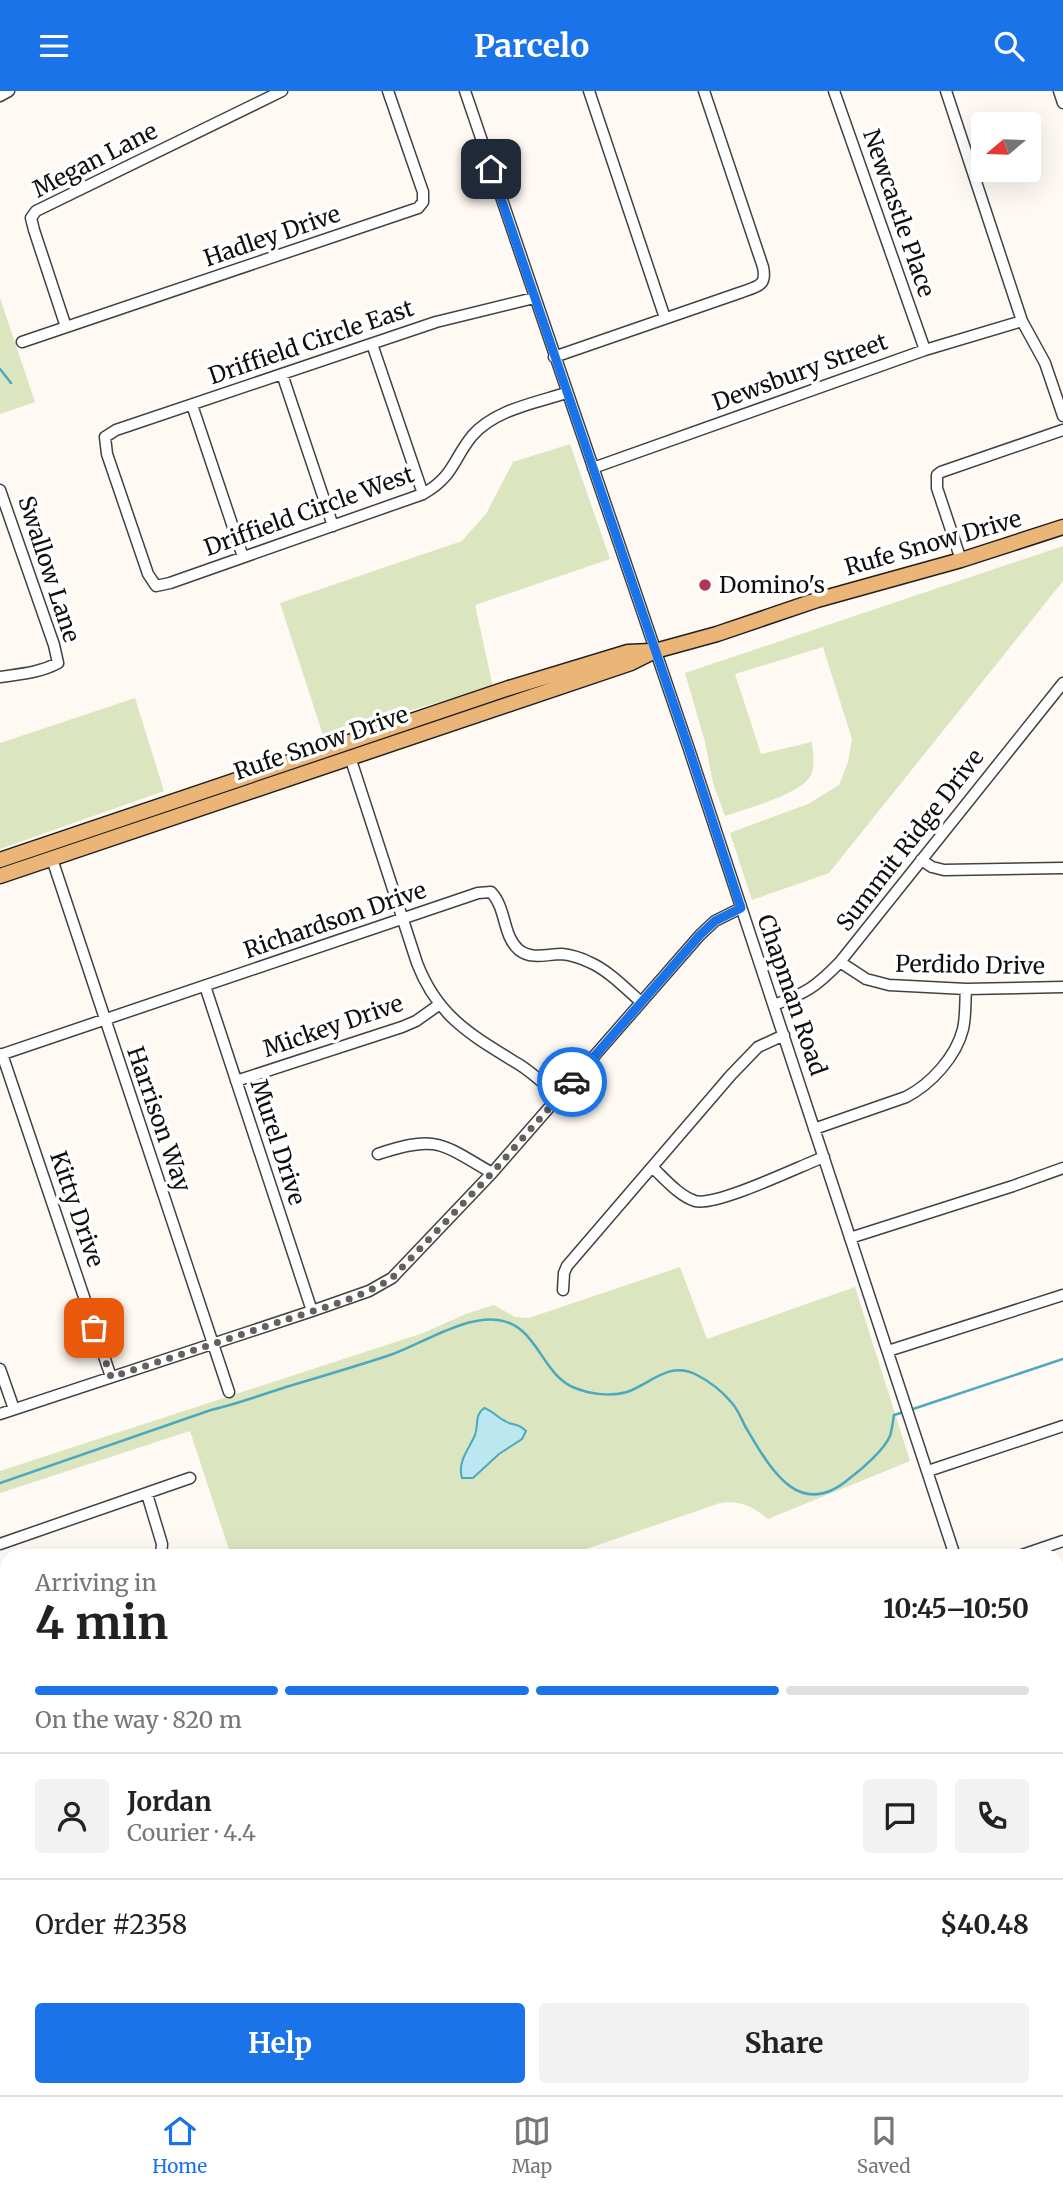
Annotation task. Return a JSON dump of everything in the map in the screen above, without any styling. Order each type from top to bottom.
[{"type":"main road","name":"Rufe Snow Drive","points":[[0,876],[631,663],[655,651],[1063,527]]},
{"type":"main road","name":"Rufe Snow Drive","points":[[0,860],[509,688],[628,652],[655,651]]},
{"type":"street","points":[[0,96],[9,91]]},
{"type":"street","name":"Megan Lane","points":[[66,327],[34,230],[32,218],[36,211],[282,91]]},
{"type":"street","name":"Hadley Drive","points":[[22,342],[418,208],[423,202],[423,192],[388,91]]},
{"type":"street","name":"Chapman Road","points":[[464,91],[774,1005],[954,1549]]},
{"type":"street","points":[[589,91],[665,318]]},
{"type":"street","points":[[554,357],[757,287],[765,278],[704,91]]},
{"type":"street","name":"Newcastle Place","points":[[834,91],[925,350]]},
{"type":"street","points":[[946,91],[1022,321],[1045,363],[1063,416]]},
{"type":"street","points":[[1059,91],[1063,103]]},
{"type":"street","name":"Driffield Circle East","points":[[156,586],[144,562],[107,454],[104,437],[116,430],[436,322],[534,298]]},
{"type":"street","name":"Dewsbury Street","points":[[593,468],[925,350],[1022,321]]},
{"type":"street","points":[[372,344],[423,494]]},
{"type":"street","points":[[282,374],[333,526]]},
{"type":"street","name":"Driffield Circle West","points":[[156,586],[423,494],[439,484],[451,471],[474,434],[487,423],[501,415],[566,393]]},
{"type":"street","points":[[192,405],[243,557]]},
{"type":"street","points":[[961,560],[937,488],[937,475],[1063,430]]},
{"type":"street","name":"Swallow Lane","points":[[0,489],[58,663],[30,673],[0,677]]},
{"type":"street","name":"Summit Ridge Drive","points":[[774,1005],[816,986],[840,962],[1063,683]]},
{"type":"street","points":[[350,757],[423,979],[440,1004],[464,1029],[521,1066],[559,1096]]},
{"type":"street","name":"Harrison Way","points":[[52,859],[229,1392]]},
{"type":"street","points":[[921,860],[944,870],[1063,868]]},
{"type":"street","name":"Richardson Drive","points":[[1,1055],[478,893],[491,891],[498,900],[511,941],[519,950],[527,955],[561,954],[588,962],[641,1002]]},
{"type":"street","points":[[0,1414],[313,1311],[369,1291],[392,1278],[492,1173],[700,935],[715,921],[741,908]]},
{"type":"street","name":"Perdido Drive","points":[[840,962],[866,979],[888,985],[965,989],[1063,987]]},
{"type":"street","name":"Murel Drive","points":[[205,986],[313,1311]]},
{"type":"street","points":[[814,1129],[906,1097],[928,1083],[949,1057],[962,1031],[965,989]]},
{"type":"street","name":"Mickey Drive","points":[[236,1081],[402,1027],[416,1021],[440,1004]]},
{"type":"street","points":[[563,1290],[567,1266],[652,1167],[758,1047],[784,1035]]},
{"type":"street","name":"Kitty Drive","points":[[1,1055],[111,1377]]},
{"type":"street","points":[[378,1154],[419,1143],[436,1143],[492,1173]]},
{"type":"street","points":[[652,1167],[680,1192],[694,1201],[702,1201],[733,1194],[824,1157]]},
{"type":"street","points":[[850,1238],[1063,1168]]},
{"type":"street","points":[[888,1351],[1063,1295]]},
{"type":"street","points":[[0,1369],[14,1409]]},
{"type":"street","points":[[928,1471],[1063,1426]]},
{"type":"street","points":[[0,1544],[190,1478]]},
{"type":"street","points":[[147,1494],[162,1549]]},
{"type":"street","points":[[1040,1549],[1063,1541]]},
{"type":"green space","points":[[0,298],[35,402],[0,414]]},
{"type":"green space","points":[[570,444],[610,559],[475,605],[493,687],[323,735],[280,603],[462,541],[486,514],[513,462]]},
{"type":"green space","points":[[1063,546],[1063,581],[829,873],[752,900],[730,833],[808,804],[839,785],[848,762],[852,739],[823,647],[735,674],[761,754],[812,742],[813,763],[811,775],[797,788],[772,800],[725,816],[713,783],[705,742],[685,673]]},
{"type":"green space","points":[[135,698],[164,791],[0,849],[0,743]]},
{"type":"green space","points":[[680,1267],[707,1339],[855,1287],[910,1461],[768,1519],[746,1505],[720,1503],[586,1549],[229,1549],[190,1431],[0,1493],[0,1471],[423,1333],[466,1314],[494,1305],[515,1317],[529,1318]]},
{"type":"water","points":[[484,1408],[526,1431],[522,1439],[499,1454],[473,1478],[462,1478],[462,1461],[475,1435],[479,1414]]},
{"type":"waterway","points":[[0,369],[11,383]]},
{"type":"waterway","points":[[0,1483],[211,1410],[393,1354],[444,1331],[485,1320],[498,1320],[522,1331],[554,1373],[564,1382],[587,1392],[621,1394],[668,1372],[677,1370],[695,1374],[720,1390],[732,1403],[775,1472],[800,1492],[815,1494],[832,1490],[850,1478],[883,1447],[890,1436],[894,1415],[904,1412]]},
{"type":"waterway","points":[[910,1410],[1063,1359]]},
{"type":"way so far","points":[[94,1328],[111,1377],[369,1291],[392,1278],[492,1173],[572,1082]]},
{"type":"place","name":"Domino's","points":[[705,585]]},
{"type":"route","points":[[491,169],[741,908],[715,921],[700,935],[572,1082]]}]
